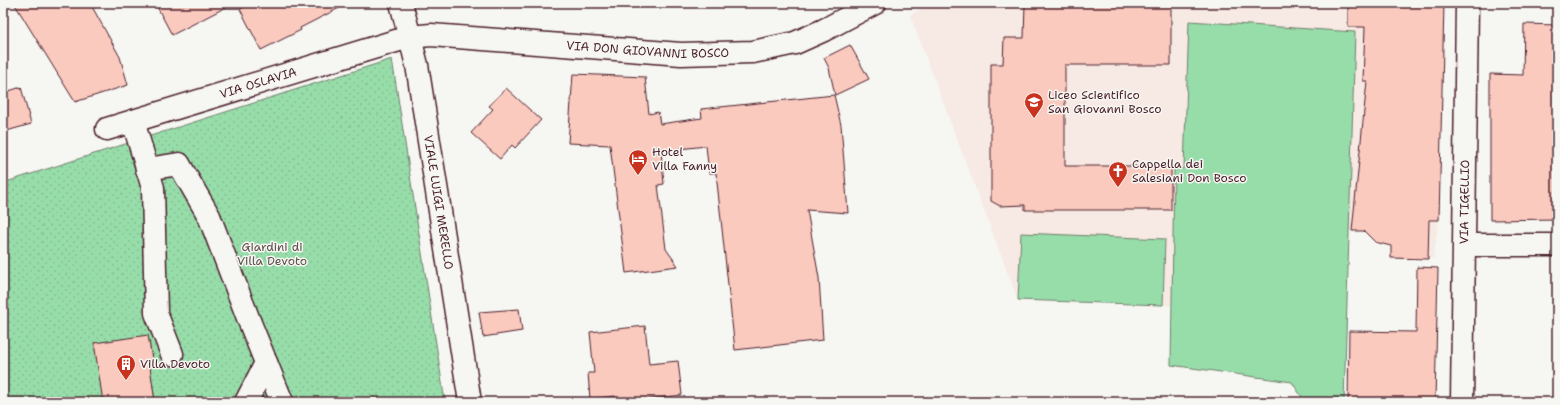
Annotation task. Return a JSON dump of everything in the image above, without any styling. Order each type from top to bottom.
[{"type":"street","name":"VIALE LUIGI MERELLO","points":[[401,3],[420,81],[470,402]]},
{"type":"street","name":"VIA DON GIOVANNI BOSCO","points":[[410,37],[431,35],[682,54],[753,52],[795,43],[824,30],[875,3]]},
{"type":"street","name":"VIA TIGELLIO","points":[[1462,402],[1467,3]]},
{"type":"street","name":"VIA OSLAVIA","points":[[107,129],[410,37]]},
{"type":"street","points":[[133,121],[153,188],[156,313],[172,354]]},
{"type":"street","points":[[147,169],[179,164],[209,216],[282,402]]},
{"type":"street","points":[[1465,245],[1557,245]]},
{"type":"street","points":[[246,402],[266,363]]},
{"type":"shaded area","points":[[931,3],[1444,3],[1439,220],[1433,258],[1391,258],[1391,244],[1376,243],[1372,239],[1370,231],[1349,231],[1344,402],[1305,402],[1292,382],[1171,365],[1172,305],[1018,300],[910,15]]},
{"type":"green space","points":[[1189,21],[1355,32],[1344,402],[1305,402],[1292,382],[1171,365],[1174,170],[1184,168]]},
{"type":"green space","name":"Giardini di Villa Devoto","points":[[392,59],[445,402],[155,402],[149,360],[152,359],[148,335],[103,402],[3,402],[3,183]]},
{"type":"green space","points":[[1021,233],[1165,239],[1163,305],[1018,300]]},
{"type":"building","points":[[14,3],[90,3],[120,57],[128,85],[75,102]]},
{"type":"building","points":[[155,3],[234,3],[172,35]]},
{"type":"building","points":[[253,3],[349,3],[300,28],[301,30],[261,50],[240,9]]},
{"type":"building","points":[[1025,3],[1171,3],[1171,65],[1065,65],[1065,166],[1171,166],[1171,210],[1025,210],[1025,205],[1000,206],[991,201],[991,64],[1003,64],[1004,38],[1024,38]]},
{"type":"building","points":[[1348,3],[1444,3],[1439,220],[1429,220],[1428,259],[1391,258],[1391,246],[1375,242],[1364,231],[1352,231],[1367,81],[1363,81],[1365,27],[1348,27]]},
{"type":"building","points":[[1524,24],[1557,25],[1557,219],[1490,220],[1490,74],[1523,75]]},
{"type":"building","points":[[850,45],[869,79],[835,95],[829,68],[824,58]]},
{"type":"building","points":[[573,74],[645,77],[649,114],[658,112],[660,124],[702,118],[701,109],[834,95],[841,125],[848,213],[807,210],[819,278],[823,340],[735,350],[716,173],[709,173],[706,146],[661,151],[664,184],[658,185],[666,249],[678,266],[626,273],[610,145],[568,143]]},
{"type":"building","points":[[21,87],[31,124],[3,132],[3,93]]},
{"type":"building","points":[[506,88],[541,120],[515,148],[512,145],[500,159],[471,133],[493,109],[489,106]]},
{"type":"building","points":[[1417,267],[1438,268],[1435,402],[1348,402],[1349,331],[1416,332]]},
{"type":"building","points":[[519,309],[522,331],[483,337],[479,312]]},
{"type":"building","points":[[645,326],[649,364],[678,361],[682,395],[634,401],[633,399],[615,401],[615,396],[590,399],[588,373],[594,373],[590,332]]},
{"type":"building","name":"Villa Devoto","points":[[148,335],[152,359],[149,360],[155,402],[103,402],[94,343]]},
{"type":"place","name":"Liceo Scientifico San Giovanni Bosco","points":[[1034,119]]},
{"type":"place","name":"Hotel Villa Fanny","points":[[638,176]]},
{"type":"place","name":"Cappella dei Salesiani Don Bosco","points":[[1118,188]]},
{"type":"place","name":"Villa Devoto","points":[[126,381]]}]
